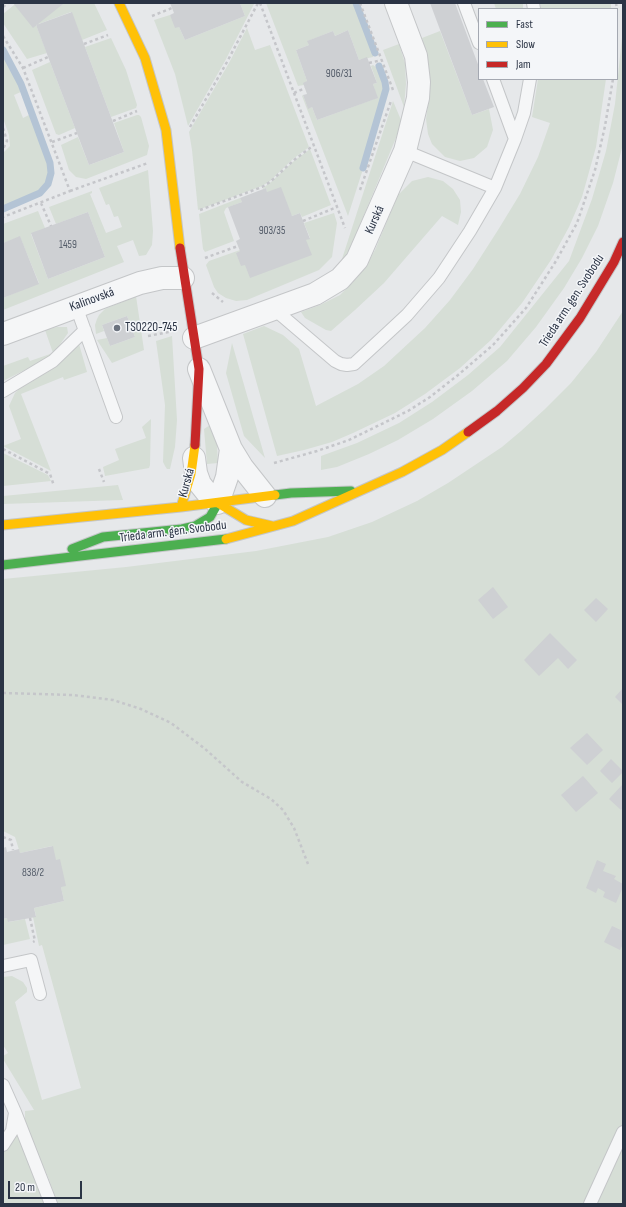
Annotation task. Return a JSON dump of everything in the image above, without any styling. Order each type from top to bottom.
[{"type":"street","name":"Kurská","points":[[120,3],[145,58],[166,130],[183,278],[199,369],[194,458],[191,474],[181,507]]},
{"type":"street","name":"Kurská","points":[[194,338],[315,294],[340,279],[357,260],[405,151],[418,98],[419,82],[416,56],[396,3]]},
{"type":"street","name":"Trieda arm. gen. Svobodu","points":[[3,564],[224,540],[293,521],[402,472],[442,450],[497,411],[523,388],[546,364],[576,324],[614,262],[623,242]]},
{"type":"street","name":"Kalinovská","points":[[3,334],[140,283],[162,278],[183,278]]},
{"type":"street","name":"Kurská","points":[[199,369],[231,449],[242,467],[265,496]]},
{"type":"street","name":"Kurská","points":[[194,458],[196,473],[200,484],[208,494],[218,502],[227,477],[231,449]]},
{"type":"street","name":"Trieda arm. gen. Svobodu","points":[[3,525],[181,507],[291,492],[362,491]]},
{"type":"street","points":[[56,559],[88,542],[102,537],[182,529],[195,526],[210,517],[218,502],[246,520],[272,526]]},
{"type":"lane","points":[[464,3],[478,40]]},
{"type":"lane","points":[[493,80],[515,140]]},
{"type":"lane","points":[[274,309],[335,361],[347,365],[354,364],[407,315],[439,278],[470,231],[495,188],[515,140],[524,113],[530,80]]},
{"type":"lane","points":[[405,151],[495,188]]},
{"type":"lane","points":[[76,306],[116,417]]},
{"type":"lane","points":[[3,391],[53,361],[85,330]]},
{"type":"lane","points":[[3,966],[30,960],[40,994]]},
{"type":"lane","points":[[3,1085],[51,1204]]},
{"type":"lane","points":[[3,1145],[12,1131],[15,1112]]},
{"type":"lane","points":[[590,1204],[623,1132]]},
{"type":"path","points":[[3,7],[8,3]]},
{"type":"path","points":[[259,3],[346,230],[348,222]]},
{"type":"path","points":[[188,129],[259,3]]},
{"type":"path","points":[[360,3],[394,92]]},
{"type":"path","points":[[154,15],[172,8]]},
{"type":"path","points":[[84,44],[114,32]]},
{"type":"path","points":[[3,36],[24,68],[70,191]]},
{"type":"path","points":[[24,68],[48,57]]},
{"type":"path","points":[[369,63],[382,60]]},
{"type":"path","points":[[274,463],[318,451],[349,440],[408,411],[458,375],[493,345],[517,319],[526,308],[556,261],[577,223],[597,163],[613,80]]},
{"type":"path","points":[[294,93],[305,88]]},
{"type":"path","points":[[358,194],[392,99]]},
{"type":"path","points":[[113,121],[143,109]]},
{"type":"path","points":[[3,128],[6,141],[3,149]]},
{"type":"path","points":[[52,142],[77,133]]},
{"type":"path","points":[[194,213],[253,192],[262,187],[314,145]]},
{"type":"path","points":[[3,217],[152,161],[170,158]]},
{"type":"path","points":[[41,203],[51,226]]},
{"type":"path","points":[[303,221],[337,207]]},
{"type":"path","points":[[200,259],[238,246]]},
{"type":"path","points":[[210,289],[213,294],[225,303]]},
{"type":"path","points":[[3,450],[50,474],[54,486]]},
{"type":"path","points":[[99,469],[104,482]]},
{"type":"path","points":[[3,693],[73,695],[113,700],[141,709],[171,723],[204,748],[242,782],[271,799],[283,810],[294,828],[308,864]]},
{"type":"path","points":[[3,837],[11,840],[13,850]]},
{"type":"path","points":[[28,943],[35,941],[30,918]]},
{"type":"shaded area","points":[[94,3],[107,30],[82,40],[71,12],[36,25],[47,53],[27,59],[3,23],[3,14],[14,5]]},
{"type":"shaded area","points":[[240,3],[254,4],[225,61],[188,126],[175,74],[154,20],[170,15],[179,27],[185,40],[245,16]]},
{"type":"shaded area","points":[[266,3],[355,3],[373,52],[373,57],[359,60],[348,30],[335,36],[333,31],[308,41],[309,45],[296,50],[307,81],[304,85],[298,86]]},
{"type":"shaded area","points":[[494,3],[523,3],[523,8],[496,8]]},
{"type":"shaded area","points":[[540,3],[611,3],[611,8],[541,8]]},
{"type":"shaded area","points":[[622,3],[623,3],[623,28]]},
{"type":"shaded area","points":[[247,28],[255,50],[270,45],[309,147],[293,159],[270,181],[262,186],[198,210],[189,132],[229,63]]},
{"type":"shaded area","points":[[623,28],[623,144],[613,183],[598,226],[582,258],[564,288],[536,327],[507,361],[472,391],[433,419],[398,440],[369,454],[337,467],[321,470],[321,456],[357,443],[399,423],[432,402],[468,375],[500,347],[569,261],[592,199],[606,151],[615,104]]},
{"type":"shaded area","points":[[440,31],[472,115],[489,109],[493,130],[487,147],[474,158],[460,161],[445,157],[432,144],[428,134],[426,119],[429,98],[429,74],[422,38]]},
{"type":"shaded area","points":[[111,38],[126,70],[137,105],[136,108],[111,117],[85,47]]},
{"type":"shaded area","points":[[399,44],[405,63],[406,84],[404,107],[383,50]]},
{"type":"shaded area","points":[[3,47],[23,82],[52,161],[53,173],[45,191],[36,197],[3,210],[3,153],[10,146],[9,135],[3,118]],"holes":[[[23,91],[31,114],[23,118],[14,95]]]},
{"type":"shaded area","points":[[50,62],[75,128],[59,135],[56,134],[32,70]]},
{"type":"shaded area","points":[[373,65],[380,70],[385,87],[383,98],[361,168],[363,169],[348,216],[302,96],[303,95],[308,108],[312,107],[317,120],[377,98],[373,84],[377,83],[371,66]]},
{"type":"shaded area","points":[[538,80],[606,80],[596,147],[582,197],[569,227],[551,260],[522,303],[491,340],[460,368],[425,394],[395,413],[332,442],[277,456],[243,334],[264,326],[283,335],[299,349],[316,406],[358,384],[384,366],[425,328],[450,300],[473,269],[520,194],[538,157],[550,123],[532,117]]},
{"type":"shaded area","points":[[393,101],[401,120],[398,133],[350,249],[341,262]]},
{"type":"shaded area","points":[[137,115],[141,117],[149,146],[147,155],[86,179],[76,177],[69,170],[61,145],[78,137],[89,165],[124,152],[114,123]]},
{"type":"shaded area","points":[[310,149],[331,205],[302,217],[300,213],[292,216],[267,192],[266,188],[263,188]]},
{"type":"shaded area","points":[[148,170],[153,231],[152,245],[146,255],[139,256],[133,240],[117,246],[124,262],[3,310],[3,298],[39,283],[20,237],[3,243],[3,224],[38,211],[45,228],[31,234],[48,279],[105,257],[88,212],[56,224],[49,207],[92,191],[90,194],[106,233],[122,227],[118,216],[114,217],[109,204],[106,205],[99,188]]},
{"type":"shaded area","points":[[428,177],[443,181],[453,189],[460,200],[461,212],[458,225],[442,216],[384,283],[331,331],[326,330],[305,318],[301,312],[340,295],[354,281],[366,266],[375,250],[398,195],[412,181]]},
{"type":"shaded area","points":[[240,198],[242,202],[226,208],[224,212],[234,241],[205,252],[203,249],[199,214]]},
{"type":"shaded area","points":[[334,213],[337,223],[332,257],[319,270],[247,300],[236,301],[226,298],[218,293],[214,287],[206,265],[209,261],[240,250],[236,253],[306,240],[310,238],[304,223]]},
{"type":"shaded area","points":[[136,296],[144,350],[112,363],[97,340],[107,338],[110,346],[135,337],[127,316],[102,325],[104,331],[96,334],[95,325],[97,319],[105,309]]},
{"type":"shaded area","points":[[623,311],[623,1204],[58,1204],[48,1177],[25,1126],[25,1111],[34,1110],[3,1059],[3,1056],[8,1053],[3,1045],[3,977],[12,976],[23,982],[27,988],[27,992],[15,1002],[42,1100],[81,1088],[42,945],[39,946],[33,917],[36,916],[34,908],[64,901],[52,846],[20,853],[15,837],[3,831],[3,579],[126,567],[256,551],[328,537],[372,522],[417,501],[448,483],[502,447],[545,409],[571,383],[596,352]]},
{"type":"shaded area","points":[[57,327],[67,327],[68,333],[54,353],[39,363],[3,381],[3,366],[28,357],[30,361],[53,353],[45,330]]},
{"type":"shaded area","points":[[172,336],[177,420],[175,447],[170,469],[167,469],[163,462],[165,405],[156,341]]},
{"type":"shaded area","points":[[232,343],[265,458],[244,436],[226,373]]},
{"type":"shaded area","points":[[79,344],[87,372],[64,380],[63,377],[21,394],[51,471],[3,446],[21,439],[9,406],[15,393],[23,385],[60,363]]},
{"type":"shaded area","points":[[151,419],[149,468],[105,476],[103,467],[119,460],[115,449],[146,438],[142,427]]},
{"type":"shaded area","points":[[210,425],[216,427],[218,463],[207,464],[204,429]]},
{"type":"shaded area","points":[[3,453],[48,475],[51,481],[3,486]]},
{"type":"shaded area","points":[[118,485],[123,500],[3,504],[3,496]]},
{"type":"shaded area","points":[[7,918],[9,922],[25,919],[30,939],[3,945],[3,919]]},
{"type":"shaded area","points":[[17,1135],[45,1204],[3,1204],[3,1151]]},
{"type":"building","points":[[13,3],[62,3],[63,4],[33,28]]},
{"type":"building","points":[[170,3],[240,3],[245,16],[185,40],[179,27],[175,28],[170,15],[174,13]]},
{"type":"building","points":[[430,3],[455,3],[478,64],[478,80],[483,80],[494,107],[472,115]]},
{"type":"building","points":[[72,12],[124,152],[89,165],[36,25]]},
{"type":"building","points":[[348,30],[359,60],[367,57],[377,83],[373,84],[378,98],[317,120],[312,107],[308,109],[303,95],[307,94],[303,83],[307,81],[296,50],[309,45],[307,41],[333,31],[335,36]]},
{"type":"building","points":[[281,187],[292,216],[300,213],[310,239],[306,240],[312,255],[250,278],[245,265],[241,266],[236,253],[240,251],[236,241],[240,239],[228,207],[242,202],[240,198],[266,188],[267,192]]},
{"type":"building","points":[[88,212],[105,257],[48,279],[31,233]]},
{"type":"building","points":[[20,236],[39,284],[3,298],[3,243]]},
{"type":"building","name":"TS0220-745","points":[[127,316],[135,337],[110,346],[102,325]]},
{"type":"building","points":[[493,587],[508,607],[493,619],[478,600]]},
{"type":"building","points":[[596,598],[608,609],[596,622],[584,610]]},
{"type":"building","points":[[550,633],[577,660],[568,669],[558,658],[539,676],[524,660]]},
{"type":"building","points":[[623,688],[623,705],[615,697]]},
{"type":"building","points":[[587,733],[603,750],[587,765],[570,748]]},
{"type":"building","points":[[611,759],[623,771],[612,783],[600,771]]},
{"type":"building","points":[[583,776],[598,793],[576,812],[561,795]]},
{"type":"building","points":[[623,784],[623,808],[621,810],[609,799]]},
{"type":"building","points":[[53,846],[56,860],[60,859],[66,886],[61,887],[64,901],[34,908],[36,917],[8,922],[7,918],[3,919],[3,848],[6,847],[7,852],[19,849],[20,853]]},
{"type":"building","points":[[597,860],[606,864],[603,871],[616,876],[614,879],[623,884],[616,903],[603,897],[605,892],[598,888],[596,893],[586,888]]},
{"type":"building","points":[[612,926],[623,931],[623,944],[620,950],[604,942]]},
{"type":"waterway","points":[[356,3],[375,53]]},
{"type":"waterway","points":[[3,50],[21,84],[50,163],[51,173],[48,184],[40,193],[3,209]]},
{"type":"waterway","points":[[363,168],[386,89],[379,66]]},
{"type":"traffic: fast","points":[[275,495],[351,491]]},
{"type":"traffic: fast","points":[[72,549],[103,537],[182,529],[195,526],[210,517],[218,503]]},
{"type":"traffic: fast","points":[[3,565],[226,539]]},
{"type":"traffic: slow","points":[[119,3],[145,58],[166,130],[180,248]]},
{"type":"traffic: slow","points":[[226,539],[293,521],[402,472],[442,450],[468,432]]},
{"type":"traffic: slow","points":[[181,507],[191,474],[195,445]]},
{"type":"traffic: slow","points":[[3,525],[181,507],[275,495]]},
{"type":"traffic: slow","points":[[218,503],[246,520],[272,526]]},
{"type":"traffic: jam","points":[[468,432],[497,411],[523,388],[546,364],[580,318],[614,262],[623,242]]},
{"type":"traffic: jam","points":[[180,248],[199,369],[195,445]]},
{"type":"place","name":"TS0220-745","points":[[117,328]]}]
